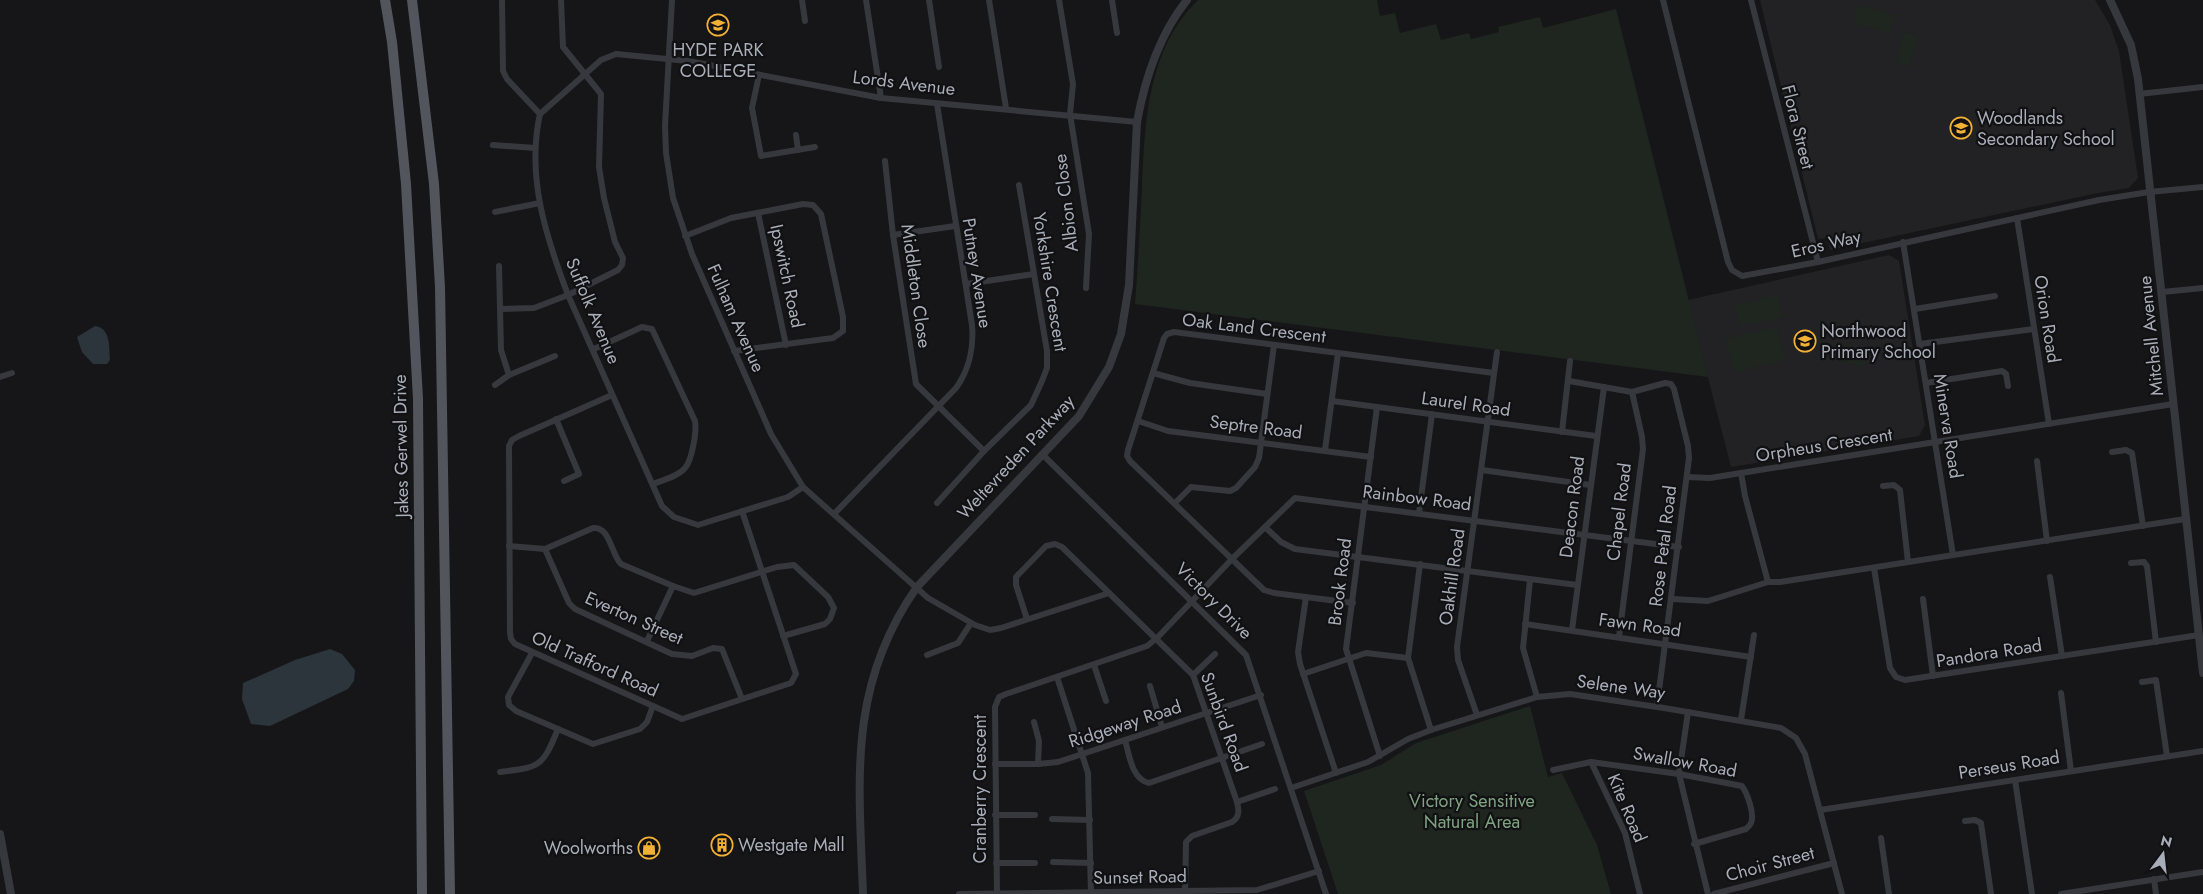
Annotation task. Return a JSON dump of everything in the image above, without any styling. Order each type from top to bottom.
[{"type":"main road","name":"Jakes Gerwel Drive","points":[[385,0],[392,42],[406,184],[418,389],[422,894]]},
{"type":"main road","points":[[412,0],[434,184],[440,287],[450,894]]},
{"type":"street","points":[[502,0],[503,71],[507,79],[540,114],[601,60],[612,55],[669,58]]},
{"type":"street","points":[[500,309],[534,308],[568,295],[618,270],[623,261],[615,242],[604,198],[600,168],[602,99],[599,90],[562,44],[561,0]]},
{"type":"street","name":"Fulham Avenue","points":[[672,0],[665,126],[666,153],[673,198],[685,236],[771,434],[803,487],[917,588]]},
{"type":"street","points":[[802,0],[805,21]]},
{"type":"street","points":[[866,0],[881,98]]},
{"type":"street","points":[[929,0],[939,67]]},
{"type":"street","points":[[989,0],[1006,108]]},
{"type":"street","name":"Albion Close","points":[[1059,0],[1072,76],[1070,114],[1088,228],[1086,288]]},
{"type":"street","points":[[1112,0],[1117,33]]},
{"type":"street","name":"Weltevreden Parkway","points":[[863,894],[859,775],[864,714],[881,655],[905,604],[917,588],[1078,416],[1109,367],[1121,334],[1129,285],[1137,122],[1146,82],[1161,41],[1187,0]]},
{"type":"street","name":"Eros Way","points":[[1663,0],[1730,267],[1735,273],[1746,276],[1818,262],[2098,200],[2149,192],[2203,187]]},
{"type":"street","name":"Flora Street","points":[[1751,0],[1818,262]]},
{"type":"street","name":"Mitchell Avenue","points":[[2110,0],[2131,45],[2139,94],[2203,673]]},
{"type":"street","name":"Lords Avenue","points":[[669,58],[881,98],[1006,108],[1137,122]]},
{"type":"street","points":[[759,75],[752,108],[761,156],[815,147]]},
{"type":"street","points":[[2139,94],[2203,87]]},
{"type":"street","name":"Putney Avenue","points":[[834,514],[960,383],[972,349],[966,284],[955,226],[938,104]]},
{"type":"street","name":"Suffolk Avenue","points":[[540,114],[535,148],[540,203],[550,244],[568,295],[594,349],[612,395],[664,510],[674,517],[693,525],[704,524],[788,496],[803,487]]},
{"type":"street","points":[[796,135],[798,150]]},
{"type":"street","points":[[493,145],[535,148]]},
{"type":"street","name":"Middleton Close","points":[[885,161],[893,235],[916,384],[939,406]]},
{"type":"street","name":"Yorkshire Crescent","points":[[937,503],[984,451],[1031,405],[1039,391],[1046,368],[1047,351],[1019,185]]},
{"type":"street","points":[[494,212],[540,203]]},
{"type":"street","points":[[685,236],[713,224],[803,204],[813,205],[821,214],[844,328],[841,333],[833,338],[734,351]]},
{"type":"street","name":"Ipswitch Road","points":[[758,213],[786,345]]},
{"type":"street","name":"Orion Road","points":[[2017,218],[2049,424]]},
{"type":"street","points":[[893,235],[955,226]]},
{"type":"street","name":"Minerva Road","points":[[1903,242],[1953,555]]},
{"type":"street","points":[[499,266],[501,350],[509,375]]},
{"type":"street","points":[[966,284],[1034,274]]},
{"type":"street","points":[[2162,292],[2203,288]]},
{"type":"street","points":[[1915,309],[1995,296]]},
{"type":"street","points":[[594,349],[642,326],[652,329],[695,421],[696,434],[686,468],[653,484]]},
{"type":"street","points":[[1920,344],[2034,328]]},
{"type":"street","name":"Oak Land Crescent","points":[[1353,603],[1264,590],[1130,461],[1128,450],[1167,334],[1174,332],[1494,373]]},
{"type":"street","points":[[1175,503],[1191,487],[1230,491],[1236,488],[1255,466],[1261,443],[1274,345]]},
{"type":"street","name":"Oakhill Road","points":[[1477,715],[1457,655],[1497,352]]},
{"type":"street","points":[[1326,450],[1338,353]]},
{"type":"street","points":[[495,385],[509,375],[555,356]]},
{"type":"street","points":[[1562,432],[1570,361]]},
{"type":"street","points":[[1926,383],[2002,371],[2006,374],[2008,386]]},
{"type":"street","points":[[0,377],[12,373]]},
{"type":"street","points":[[1153,373],[1190,384],[1267,394]]},
{"type":"street","points":[[1568,382],[1632,392]]},
{"type":"street","name":"Rose Petal Road","points":[[1632,392],[1664,383],[1671,384],[1674,389],[1688,446],[1687,477],[1679,547],[1656,706]]},
{"type":"street","name":"Deacon Road","points":[[1572,630],[1596,436],[1604,387]]},
{"type":"street","name":"Chapel Road","points":[[1619,637],[1643,443],[1632,392]]},
{"type":"street","name":"Old Trafford Road","points":[[612,395],[514,438],[509,446],[511,639],[515,644],[684,719],[788,685],[794,681],[796,674],[742,512]]},
{"type":"street","name":"Laurel Road","points":[[1332,401],[1596,436]]},
{"type":"street","name":"Orpheus Crescent","points":[[1768,582],[1740,473],[2173,404]]},
{"type":"street","points":[[939,406],[984,451]]},
{"type":"street","name":"Brook Road","points":[[1377,407],[1346,649],[1380,756]]},
{"type":"street","points":[[1420,513],[1432,414]]},
{"type":"street","points":[[556,419],[579,474],[564,481]]},
{"type":"street","name":"Septre Road","points":[[1138,422],[1168,431],[1371,456]]},
{"type":"street","points":[[2112,452],[2126,450],[2132,454],[2143,526]]},
{"type":"street","name":"Victory Drive","points":[[1042,456],[1194,601],[1246,655],[1261,695],[1326,894]]},
{"type":"street","points":[[2036,461],[2047,540]]},
{"type":"street","points":[[1482,470],[1590,485]]},
{"type":"street","points":[[1687,477],[1710,478],[1740,473]]},
{"type":"street","points":[[1883,486],[1894,485],[1900,490],[1908,562]]},
{"type":"street","name":"Rainbow Road","points":[[1194,601],[1232,559],[1295,498],[1679,547]]},
{"type":"street","points":[[1672,599],[1708,601],[1768,582],[1780,582],[1874,568],[2185,519]]},
{"type":"street","points":[[509,546],[545,549],[593,528],[599,528],[604,531],[615,557],[621,564],[690,593],[698,593],[788,564],[797,566],[834,605],[830,619],[825,624],[783,636]]},
{"type":"street","points":[[1265,528],[1289,547],[1578,585]]},
{"type":"street","name":"Sunbird Road","points":[[1027,619],[1016,585],[1016,577],[1046,546],[1055,544],[1062,547],[1110,592],[1193,675],[1237,802]]},
{"type":"street","name":"Everton Street","points":[[545,549],[571,607],[681,656],[692,656],[713,648],[722,649],[742,699]]},
{"type":"street","points":[[2131,563],[2144,562],[2147,566],[2156,642]]},
{"type":"street","points":[[1420,564],[1408,658],[1431,730]]},
{"type":"street","name":"Pandora Road","points":[[1874,568],[1890,668],[1896,677],[1905,680],[2199,635]]},
{"type":"street","points":[[2050,577],[2062,656]]},
{"type":"street","points":[[1530,580],[1524,655],[1537,697]]},
{"type":"street","points":[[647,641],[673,586]]},
{"type":"street","points":[[917,588],[928,598],[971,623],[994,630],[1110,592]]},
{"type":"street","points":[[1306,597],[1298,652],[1336,773]]},
{"type":"street","points":[[1923,599],[1933,676]]},
{"type":"street","name":"Cranberry Crescent","points":[[997,894],[995,707],[997,700],[1006,694],[1140,649],[1157,638],[1194,601]]},
{"type":"street","points":[[927,655],[958,643],[971,623]]},
{"type":"street","name":"Fawn Road","points":[[1525,624],[1751,656]]},
{"type":"street","points":[[1742,720],[1754,636]]},
{"type":"street","points":[[532,653],[509,692],[507,702],[516,711],[593,744],[640,729],[647,722],[654,706]]},
{"type":"street","points":[[1304,674],[1370,653],[1408,658]]},
{"type":"street","points":[[1193,675],[1216,654]]},
{"type":"street","points":[[1094,665],[1106,702]]},
{"type":"street","points":[[1058,677],[1083,753],[1090,783],[1091,893]]},
{"type":"street","points":[[2142,682],[2156,680],[2167,756]]},
{"type":"street","points":[[1150,686],[1162,727]]},
{"type":"street","points":[[2061,693],[2071,771]]},
{"type":"street","name":"Selene Way","points":[[1291,788],[1368,762],[1408,740],[1431,730],[1537,697],[1570,694],[1742,720],[1781,728],[1796,738],[1805,754],[1842,894]]},
{"type":"street","name":"Ridgeway Road","points":[[995,764],[1058,762],[1261,695]]},
{"type":"street","points":[[1688,712],[1678,774],[1708,894]]},
{"type":"street","points":[[1034,722],[1039,741],[1038,764]]},
{"type":"street","points":[[500,772],[525,769],[540,763],[548,755],[558,729]]},
{"type":"street","points":[[1125,740],[1136,774],[1147,783],[1262,744]]},
{"type":"street","name":"Perseus Road","points":[[1820,810],[2203,750]]},
{"type":"street","name":"Swallow Road","points":[[1553,770],[1591,762],[1678,774],[1742,786],[1746,791],[1752,816],[1751,823],[1746,829],[1694,844]]},
{"type":"street","name":"Kite Road","points":[[1591,762],[1624,834],[1640,894]]},
{"type":"street","points":[[2015,780],[2032,894]]},
{"type":"street","points":[[1185,893],[1186,842],[1192,836],[1235,821],[1238,813],[1237,802],[1275,789]]},
{"type":"street","points":[[995,815],[1035,815]]},
{"type":"street","points":[[1052,819],[1090,820]]},
{"type":"street","points":[[1965,821],[1975,820],[1981,823],[1991,894]]},
{"type":"street","points":[[0,834],[11,894]]},
{"type":"street","points":[[1882,838],[1889,894]]},
{"type":"street","points":[[1053,862],[1091,863]]},
{"type":"street","points":[[996,863],[1035,863]]},
{"type":"street","name":"Choir Street","points":[[1714,894],[1834,863]]},
{"type":"street","name":"Sunset Road","points":[[959,894],[1229,893],[1266,891],[1318,871]]},
{"type":"street","points":[[2061,894],[2203,872]]},
{"type":"street","points":[[2154,880],[2156,894]]},
{"type":"shaded area","name":"Woodlands Secondary School","points":[[1760,0],[2095,0],[2110,25],[2119,51],[2138,178],[2129,188],[1830,250],[1827,238],[1818,239]]},
{"type":"shaded area","name":"Northwood Primary School","points":[[1889,255],[1899,261],[1925,425],[1919,436],[1731,467],[1688,300]]},
{"type":"shaded area","points":[[95,326],[104,330],[107,334],[110,360],[107,364],[93,364],[82,352],[77,337]]},
{"type":"shaded area","points":[[330,649],[342,654],[355,670],[354,681],[348,689],[270,726],[251,724],[242,699],[243,683],[295,660]]},
{"type":"green space","points":[[1198,0],[1377,0],[1380,16],[1395,13],[1400,33],[1436,24],[1441,40],[1469,33],[1471,39],[1499,32],[1498,27],[1540,17],[1543,28],[1616,9],[1708,377],[1135,304],[1145,139],[1152,88],[1168,41],[1181,19]]},
{"type":"green space","points":[[1859,4],[1895,15],[1889,33],[1853,23]]},
{"type":"green space","points":[[1904,32],[1918,36],[1909,66],[1896,62]]},
{"type":"green space","points":[[1778,295],[1783,317],[1740,326],[1735,305]]},
{"type":"green space","points":[[1777,327],[1785,361],[1734,372],[1726,338]]},
{"type":"green space","points":[[1833,342],[1868,351],[1863,367],[1828,357]]},
{"type":"green space","name":"Victory Sensitive Natural Area","points":[[1530,706],[1548,777],[1562,773],[1597,845],[1611,894],[1338,894],[1304,791],[1381,765],[1416,743]]},
{"type":"place","name":"HYDE PARK COLLEGE","points":[[718,25]]},
{"type":"place","name":"Woodlands Secondary School","points":[[1961,128]]},
{"type":"place","name":"Northwood Primary School","points":[[1805,341]]},
{"type":"place","name":"Westgate Mall","points":[[722,845]]},
{"type":"place","name":"Woolworths","points":[[649,848]]}]
